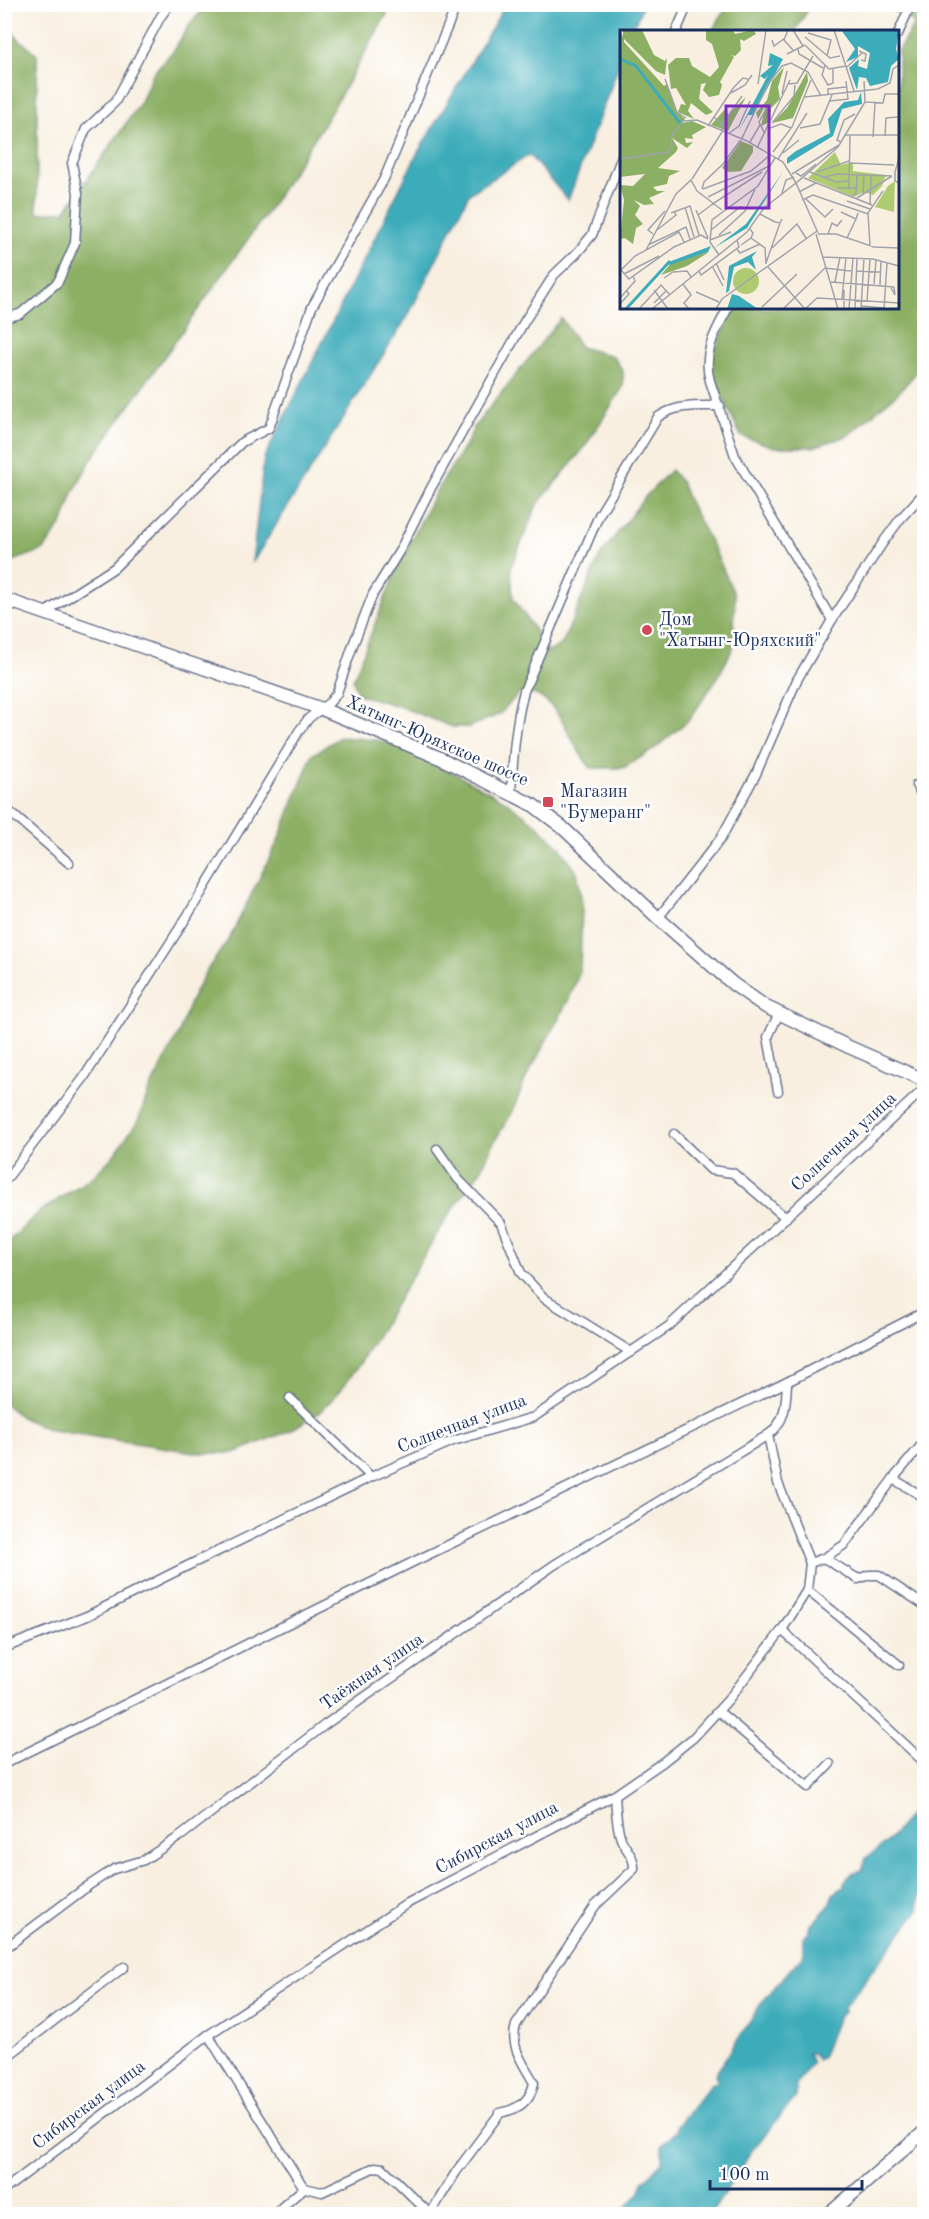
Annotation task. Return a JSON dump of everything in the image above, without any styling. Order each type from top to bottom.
[{"type":"street","points":[[4,318],[20,314],[58,282],[75,243],[78,193],[72,163],[86,129],[115,102],[160,16],[170,4]]},
{"type":"street","points":[[44,613],[114,568],[242,442],[269,428],[312,307],[384,179],[457,4]]},
{"type":"street","points":[[677,30],[688,4]]},
{"type":"street","points":[[899,30],[911,4]]},
{"type":"street","points":[[4,1182],[83,1079],[188,915],[299,731],[309,718],[322,709],[337,693],[353,645],[374,594],[510,346],[554,275],[592,235],[620,159]]},
{"type":"street","points":[[727,309],[712,339],[707,355],[708,375],[735,456],[832,620]]},
{"type":"street","points":[[511,793],[515,734],[524,691],[599,515],[658,417],[670,409],[720,406]]},
{"type":"street","points":[[658,918],[721,838],[756,774],[796,680],[884,541],[924,493]]},
{"type":"street","points":[[4,615],[8,600]]},
{"type":"street","name":"Хатынг-Юряхское шоссе","points":[[8,600],[322,709],[440,758],[511,793],[533,805],[562,827],[658,918],[733,984],[766,1007],[924,1080]]},
{"type":"street","points":[[916,785],[924,800]]},
{"type":"street","points":[[4,807],[69,863]]},
{"type":"street","points":[[778,1091],[768,1037],[779,1013]]},
{"type":"street","name":"Солнечная улица","points":[[4,1648],[87,1616],[371,1478],[453,1441],[534,1417],[669,1326],[924,1089]]},
{"type":"street","points":[[674,1134],[711,1170],[733,1173],[786,1218]]},
{"type":"street","points":[[437,1149],[458,1179],[501,1223],[521,1273],[531,1286],[544,1298],[631,1352]]},
{"type":"street","points":[[4,1764],[401,1568],[787,1382],[924,1312]]},
{"type":"street","points":[[787,1382],[785,1408],[778,1428],[768,1435],[778,1483],[810,1563],[824,1558],[844,1545],[924,1442]]},
{"type":"street","points":[[290,1398],[371,1478]]},
{"type":"street","name":"Таёжная улица","points":[[4,1949],[114,1869],[144,1860],[182,1835],[326,1724],[554,1565],[768,1435]]},
{"type":"street","points":[[893,1479],[924,1497]]},
{"type":"street","points":[[824,1558],[858,1579],[869,1575],[879,1575],[924,1605]]},
{"type":"street","name":"Сибирская улица","points":[[4,2190],[208,2035],[408,1903],[615,1795],[663,1762],[693,1738],[718,1711],[782,1630],[807,1590],[810,1563]]},
{"type":"street","points":[[807,1590],[899,1665]]},
{"type":"street","points":[[782,1630],[924,1762]]},
{"type":"street","points":[[718,1711],[808,1787],[830,1764]]},
{"type":"street","points":[[208,2035],[304,2188],[322,2192],[366,2170],[375,2167],[383,2168],[430,2214],[456,2172],[500,2113],[516,2109],[528,2100],[534,2083],[514,2046],[513,2036],[516,2025],[595,1906],[634,1869],[634,1862],[621,1839],[615,1795]]},
{"type":"street","points":[[4,2059],[124,1967]]},
{"type":"street","points":[[829,2214],[924,2132]]},
{"type":"street","points":[[274,2214],[304,2188]]},
{"type":"green space","points":[[728,4],[811,5],[796,30],[713,30]]},
{"type":"green space","points":[[207,5],[392,5],[328,117],[270,208],[91,460],[73,493],[63,522],[44,550],[13,561],[5,561],[5,35],[11,32],[37,55],[37,213],[65,211],[141,102],[153,73],[174,50],[190,24]]},
{"type":"green space","points":[[888,5],[924,5],[924,364],[899,392],[847,436],[813,447],[774,447],[741,436],[712,374],[713,355],[734,309],[899,309],[899,49],[915,23],[889,8]]},
{"type":"green space","points":[[561,318],[580,347],[613,356],[623,371],[623,387],[584,448],[537,505],[511,567],[513,598],[549,652],[562,644],[600,556],[645,497],[671,470],[681,482],[735,596],[733,648],[718,677],[689,720],[653,750],[623,768],[591,768],[561,719],[547,702],[536,695],[519,693],[500,714],[470,727],[453,727],[398,706],[357,694],[353,680],[398,565],[437,490],[467,443],[475,426]]},
{"type":"green space","points":[[340,737],[377,740],[411,750],[504,800],[535,823],[559,846],[577,872],[582,903],[580,971],[569,999],[525,1080],[512,1113],[494,1142],[481,1170],[444,1222],[361,1362],[340,1391],[320,1412],[291,1430],[234,1453],[200,1453],[50,1430],[21,1417],[5,1404],[4,1246],[39,1212],[94,1176],[114,1155],[138,1121],[148,1093],[179,1033],[190,1002],[205,973],[229,939],[278,841],[312,755]]},
{"type":"water","points":[[506,4],[643,5],[632,30],[620,30],[620,63],[568,200],[529,155],[469,194],[409,314],[252,563],[264,458],[418,152]]},
{"type":"water","points":[[924,1798],[924,1890],[920,1892],[918,1911],[844,2007],[844,2012],[837,2019],[822,2058],[817,2060],[813,2053],[808,2053],[812,2063],[796,2085],[796,2097],[750,2153],[711,2214],[620,2214],[640,2192],[643,2182],[662,2162],[662,2145],[677,2131],[677,2126],[711,2084],[718,2080],[715,2075],[762,2002],[803,1955],[803,1938],[810,1931],[810,1926],[828,1907],[833,1894],[844,1887],[844,1882],[852,1873],[862,1870],[866,1858],[886,1843]]},
{"type":"place","name":"Дом \"Хатынг-Юряхский\"","points":[[647,630]]},
{"type":"place","name":"Магазин \"Бумеранг\"","points":[[548,802]]}]
